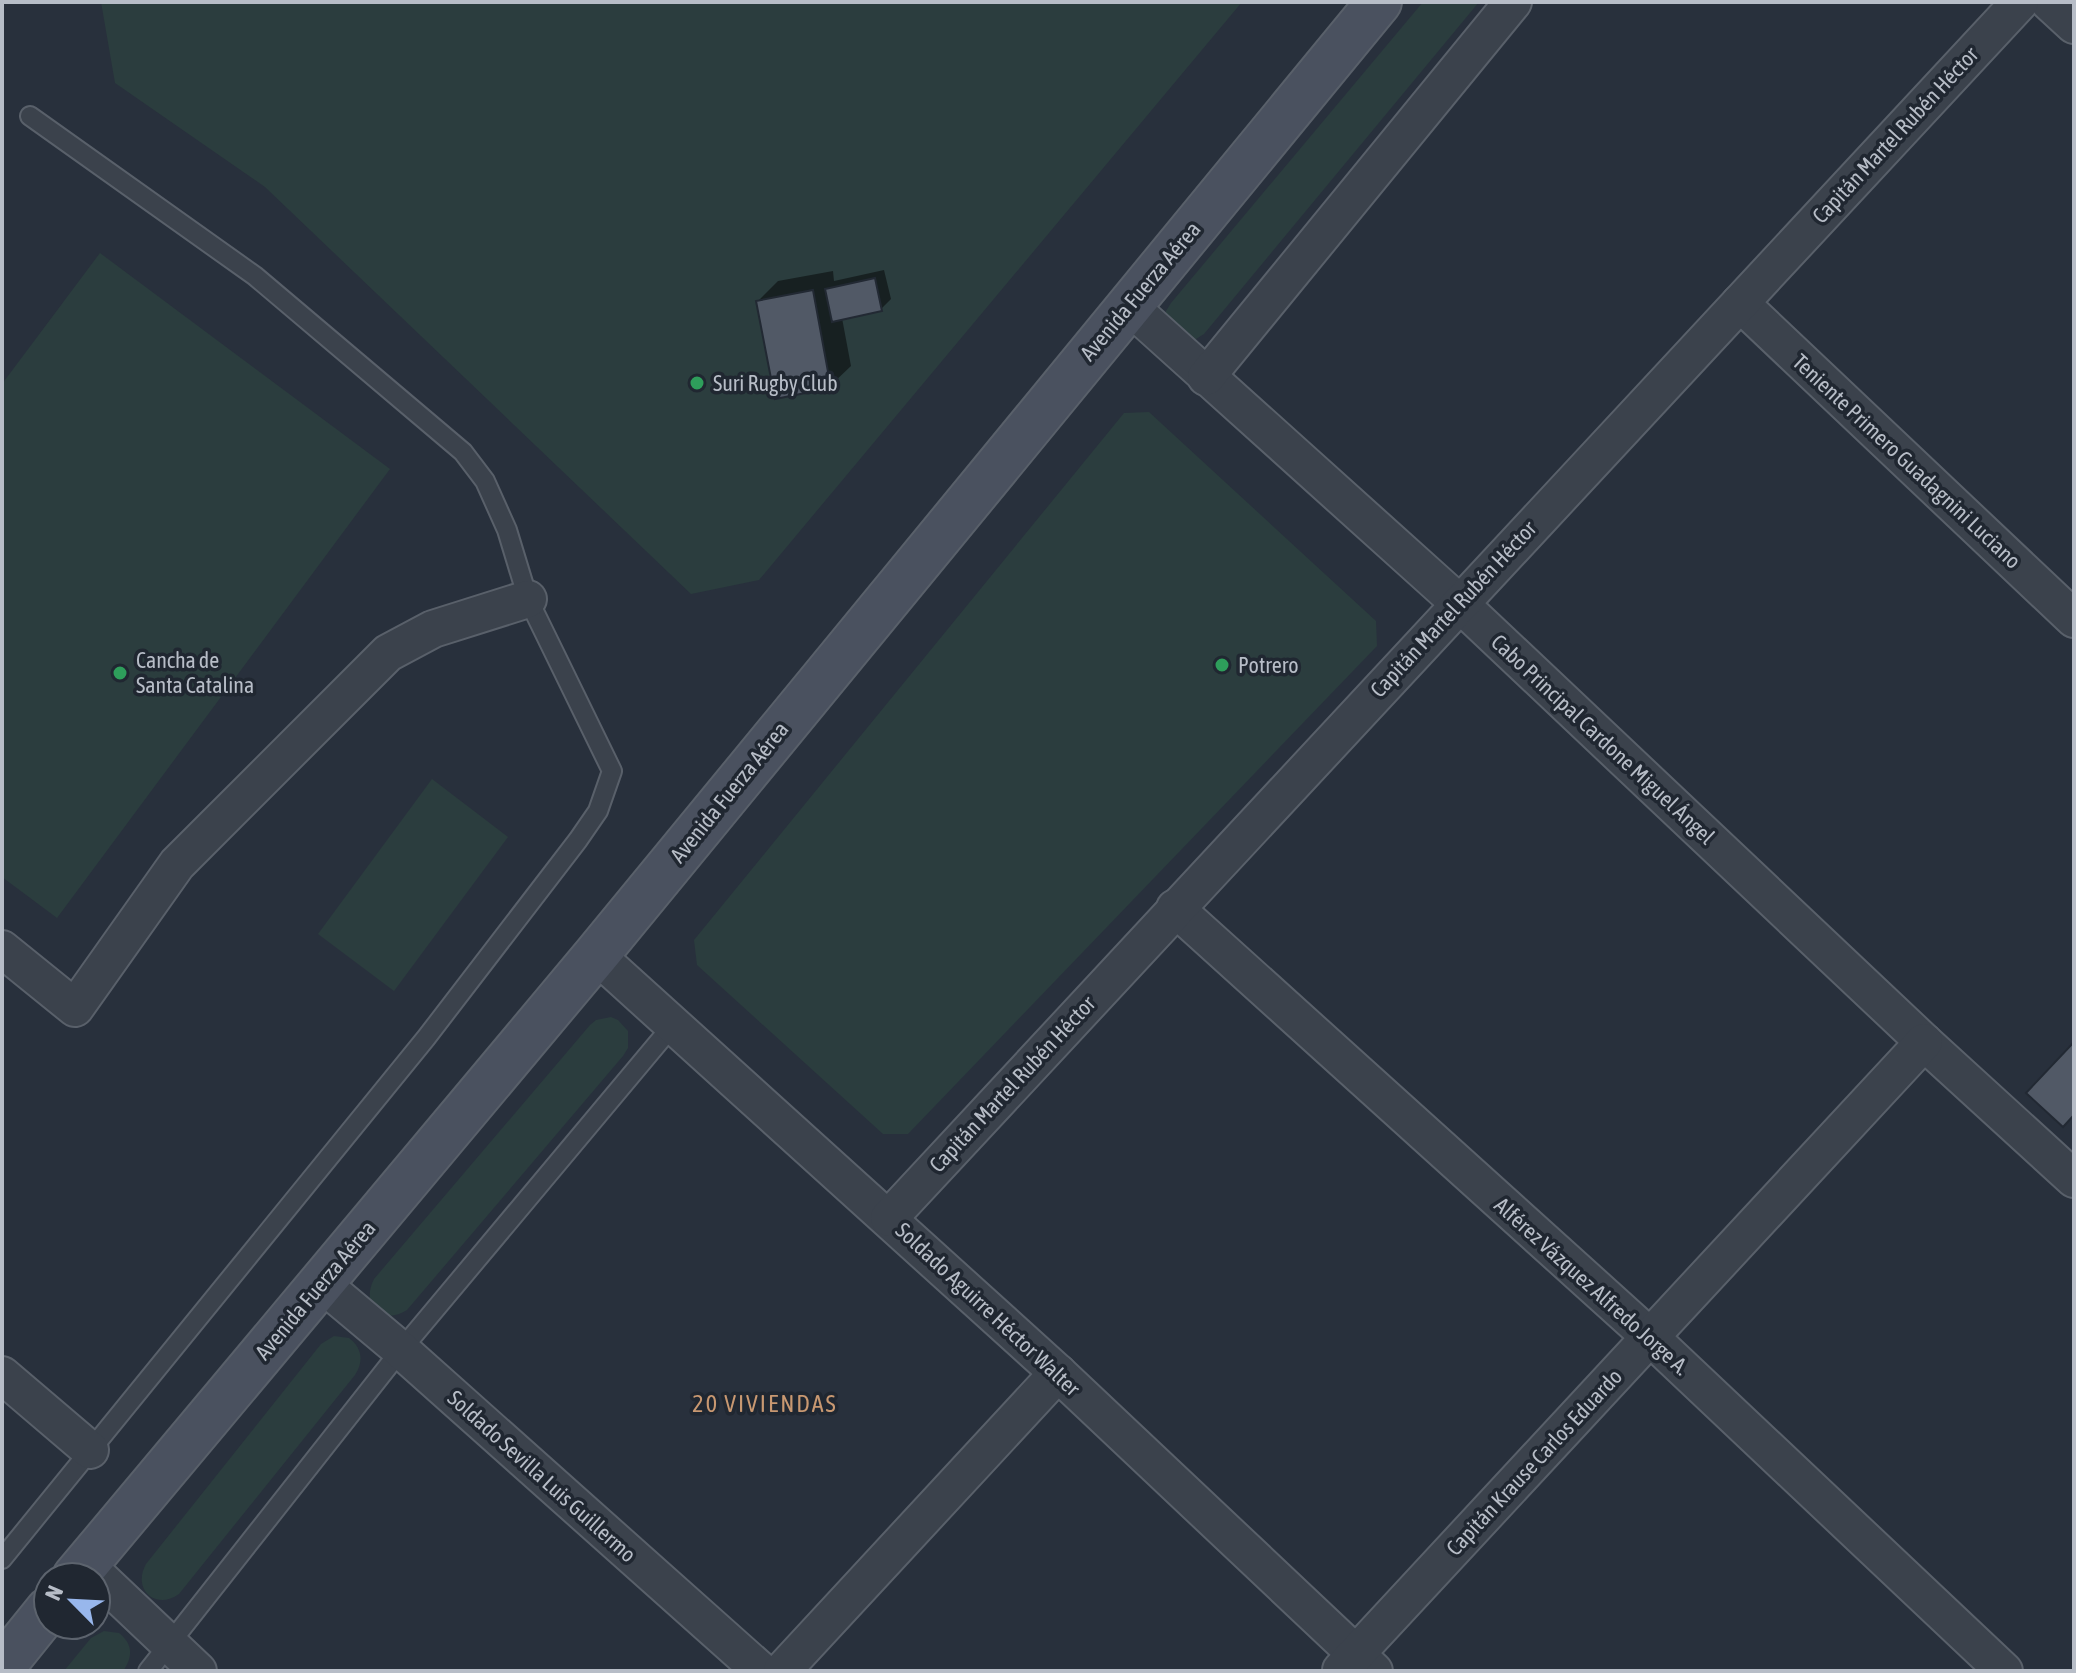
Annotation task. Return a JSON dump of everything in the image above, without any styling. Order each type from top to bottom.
[{"type":"main road","name":"Avenida Fuerza Aérea","points":[[88,1561],[596,955],[1379,2]]},
{"type":"main road","points":[[2,1667],[32,1630]]},
{"type":"street","points":[[1206,377],[1513,2]]},
{"type":"street","name":"Capitán Martel Rubén Héctor","points":[[889,1218],[2020,2]]},
{"type":"street","points":[[2049,2],[2074,25]]},
{"type":"street","name":"Teniente Primero Guadagnini Luciano","points":[[1740,303],[2074,619]]},
{"type":"street","name":"Cabo Principal Cardone Miguel Ángel","points":[[1128,305],[1459,603],[1924,1042],[2074,1179]]},
{"type":"street","points":[[2,949],[75,1008],[177,864],[388,653],[433,629],[528,599]]},
{"type":"street","name":"Alférez Vázquez Alfredo Jorge A.","points":[[1175,908],[1650,1337],[2004,1671]]},
{"type":"street","name":"Soldado Aguirre Héctor Walter","points":[[596,955],[1058,1373],[1357,1665]]},
{"type":"street","name":"Capitán Krause Carlos Eduardo","points":[[1357,1665],[1650,1337],[1924,1042]]},
{"type":"street","name":"Soldado Sevilla Luis Guillermo","points":[[321,1283],[401,1350],[761,1671]]},
{"type":"street","points":[[782,1671],[1058,1373]]},
{"type":"street","points":[[2,1375],[90,1450]]},
{"type":"street","points":[[112,1607],[158,1658],[198,1671]]},
{"type":"lane","points":[[2,1559],[426,1038],[598,811],[612,771],[528,599],[507,530],[485,481],[463,452],[255,276],[30,116]]},
{"type":"lane","points":[[158,1658],[401,1350],[673,1025]]},
{"type":"shaded area","name":"Suri Rugby Club","points":[[101,2],[1242,2],[759,580],[691,594],[265,187],[115,83]]},
{"type":"shaded area","points":[[1423,2],[1479,2],[1204,334],[1186,340],[1166,322],[1166,311],[1171,303]]},
{"type":"shaded area","name":"Cancha de Santa Catalina","points":[[100,253],[390,469],[57,918],[2,877],[2,384]]},
{"type":"shaded area","points":[[1149,412],[1376,621],[1377,646],[908,1134],[883,1134],[697,965],[694,940],[1124,413]]},
{"type":"shaded area","points":[[432,779],[508,837],[394,991],[318,934]]},
{"type":"shaded area","points":[[611,1017],[628,1031],[628,1048],[623,1056],[407,1310],[390,1316],[376,1311],[370,1297],[374,1279],[590,1025],[596,1020]]},
{"type":"shaded area","points":[[334,1336],[349,1338],[357,1346],[360,1360],[355,1375],[179,1594],[162,1600],[148,1595],[142,1582],[146,1564],[321,1344]]},
{"type":"shaded area","points":[[112,1632],[119,1633],[129,1646],[129,1661],[123,1671],[64,1671],[89,1641],[112,1641]]},
{"type":"building","points":[[875,278],[882,311],[832,322],[825,289]]},
{"type":"building","points":[[813,290],[831,388],[775,399],[756,301]]},
{"type":"building","points":[[2074,1042],[2074,1115],[2063,1127],[2026,1093]]},
{"type":"place","name":"Suri Rugby Club","points":[[697,383]]},
{"type":"place","name":"Potrero","points":[[1222,665]]},
{"type":"place","name":"Cancha de Santa Catalina","points":[[120,673]]},
{"type":"district","name":"20 VIVIENDAS","points":[[765,1404]]}]
